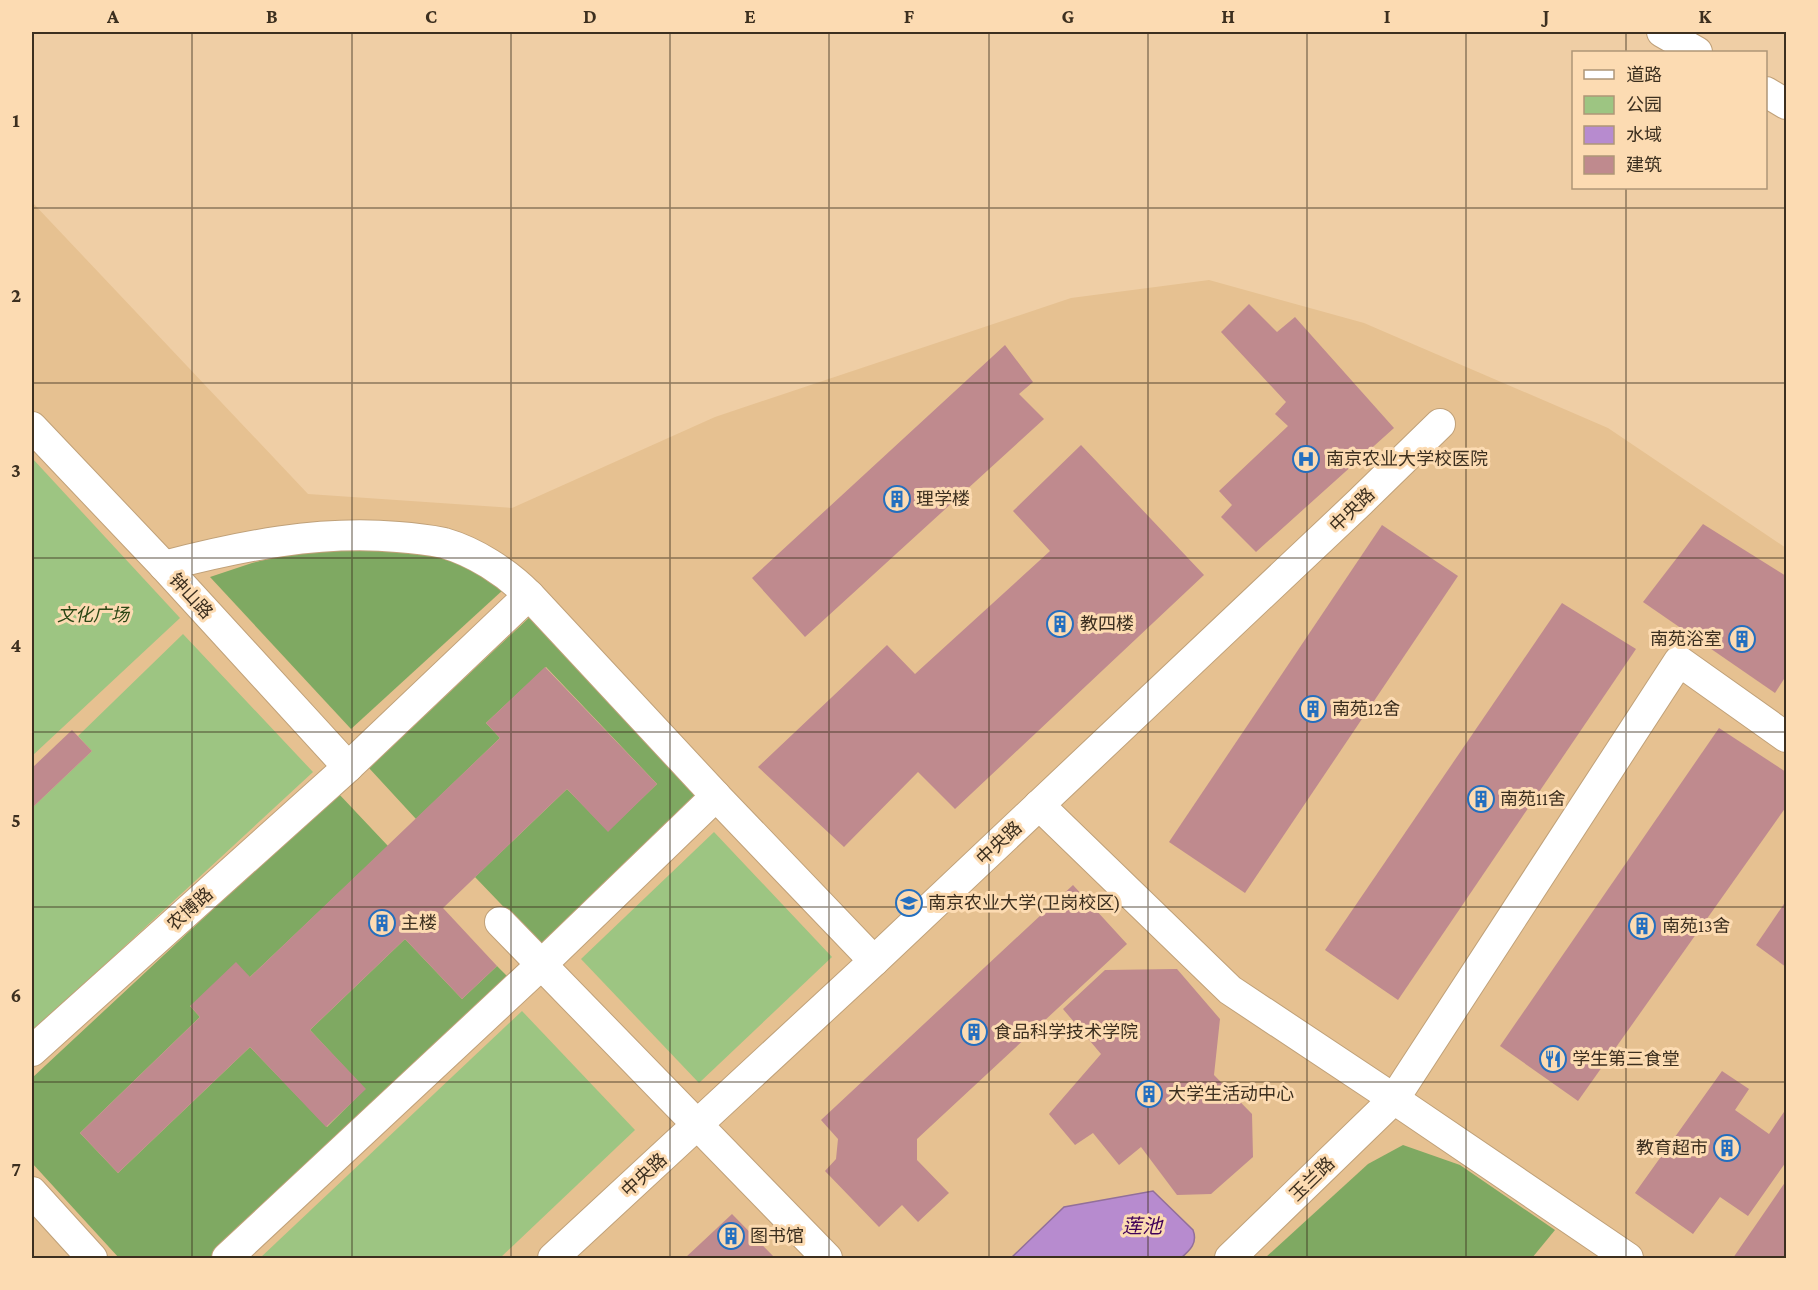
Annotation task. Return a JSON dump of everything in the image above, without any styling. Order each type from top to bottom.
[{"type":"street","points":[[1662,32],[1695,51]]},
{"type":"street","points":[[1767,93],[1786,104]]},
{"type":"street","name":"中央路","points":[[553,1258],[874,961],[1440,424]]},
{"type":"street","name":"钟山路","points":[[32,427],[164,566],[348,767]]},
{"type":"street","points":[[164,566],[227,549],[334,535],[380,535],[445,544],[488,563],[512,578],[529,595],[874,961]]},
{"type":"street","name":"农博路","points":[[32,1051],[348,767],[529,595]]},
{"type":"street","name":"玉兰路","points":[[1230,1258],[1394,1099],[1679,661],[1786,737]]},
{"type":"street","points":[[227,1258],[542,964],[716,796]]},
{"type":"street","points":[[1039,805],[1230,990],[1628,1258]]},
{"type":"street","points":[[500,922],[827,1258]]},
{"type":"street","points":[[32,1192],[92,1258]]},
{"type":"shaded area","name":"南京农业大学(卫岗校区)","points":[[32,202],[308,494],[512,508],[715,417],[1071,298],[1209,280],[1364,323],[1608,428],[1786,548],[1786,1258],[32,1258]]},
{"type":"green space","name":"文化广场","points":[[32,458],[180,618],[32,756]]},
{"type":"green space","points":[[403,548],[454,560],[504,589],[351,729],[210,577],[296,552]]},
{"type":"green space","points":[[534,613],[705,795],[544,949],[475,877],[567,789],[608,831],[657,784],[546,667],[486,723],[500,738],[416,819],[369,768]]},
{"type":"green space","points":[[183,634],[313,772],[32,1032],[32,808],[92,751],[78,736]]},
{"type":"green space","points":[[338,793],[388,846],[250,977],[190,1006],[200,1017],[80,1133],[118,1173],[250,1047],[327,1127],[365,1089],[310,1030],[405,939],[462,999],[497,966],[513,982],[215,1258],[119,1258],[32,1163],[32,1078]]},
{"type":"green space","points":[[714,832],[832,957],[699,1083],[581,959]]},
{"type":"green space","points":[[522,1011],[635,1130],[500,1258],[260,1258]]},
{"type":"green space","points":[[1403,1145],[1460,1165],[1555,1230],[1532,1258],[1265,1258],[1368,1164]]},
{"type":"water","name":"莲池","points":[[1153,1191],[1193,1230],[1194,1242],[1181,1258],[1011,1258],[1064,1207]]},
{"type":"building","name":"南京农业大学校医院","points":[[1249,304],[1277,332],[1295,317],[1394,428],[1256,552],[1221,517],[1232,505],[1219,491],[1288,426],[1275,414],[1286,402],[1221,332]]},
{"type":"building","name":"理学楼","points":[[1005,345],[1033,382],[1019,394],[1044,419],[805,637],[752,578]]},
{"type":"building","name":"教四楼","points":[[1081,445],[1204,575],[955,809],[918,772],[844,847],[758,767],[887,645],[915,674],[1050,551],[1013,511]]},
{"type":"building","name":"南苑浴室","points":[[1703,524],[1786,576],[1786,676],[1775,693],[1643,602]]},
{"type":"building","name":"南苑12舍","points":[[1382,525],[1458,576],[1245,893],[1169,842]]},
{"type":"building","name":"南苑11舍","points":[[1562,603],[1636,649],[1398,1000],[1325,950]]},
{"type":"building","name":"主楼","points":[[545,667],[657,784],[608,832],[567,789],[443,908],[497,966],[462,999],[405,939],[310,1030],[366,1089],[326,1127],[250,1047],[118,1173],[80,1133],[200,1017],[190,1006],[236,962],[250,977],[500,738],[486,723]]},
{"type":"building","name":"南苑13舍","points":[[1719,728],[1786,772],[1786,807],[1578,1101],[1500,1046]]},
{"type":"building","points":[[72,730],[92,751],[32,808],[32,768]]},
{"type":"building","name":"食品科学技术学院","points":[[1073,885],[1127,944],[917,1139],[917,1160],[949,1193],[918,1222],[902,1205],[879,1227],[825,1171],[836,1159],[838,1139],[821,1120]]},
{"type":"building","points":[[1786,901],[1786,967],[1756,945]]},
{"type":"building","name":"大学生活动中心","points":[[1177,969],[1220,1019],[1214,1075],[1252,1114],[1253,1157],[1211,1194],[1177,1195],[1141,1147],[1119,1165],[1093,1133],[1075,1145],[1049,1114],[1101,1054],[1063,1009],[1105,970]]},
{"type":"building","name":"教育超市","points":[[1722,1071],[1749,1089],[1735,1110],[1769,1134],[1786,1109],[1786,1162],[1748,1216],[1720,1197],[1693,1234],[1635,1193]]},
{"type":"building","points":[[1786,1181],[1786,1258],[1733,1258]]},
{"type":"building","name":"图书馆","points":[[732,1214],[775,1258],[685,1258]]},
{"type":"place","name":"南京农业大学校医院","points":[[1306,459]]},
{"type":"place","name":"理学楼","points":[[897,499]]},
{"type":"place","name":"教四楼","points":[[1060,624]]},
{"type":"place","name":"南苑浴室","points":[[1742,639]]},
{"type":"place","name":"南苑12舍","points":[[1313,709]]},
{"type":"place","name":"南苑11舍","points":[[1481,799]]},
{"type":"place","name":"南京农业大学(卫岗校区)","points":[[909,903]]},
{"type":"place","name":"主楼","points":[[382,923]]},
{"type":"place","name":"南苑13舍","points":[[1642,926]]},
{"type":"place","name":"食品科学技术学院","points":[[974,1032]]},
{"type":"place","name":"学生第三食堂","points":[[1553,1059]]},
{"type":"place","name":"大学生活动中心","points":[[1149,1094]]},
{"type":"place","name":"教育超市","points":[[1727,1148]]},
{"type":"place","name":"图书馆","points":[[731,1236]]}]
